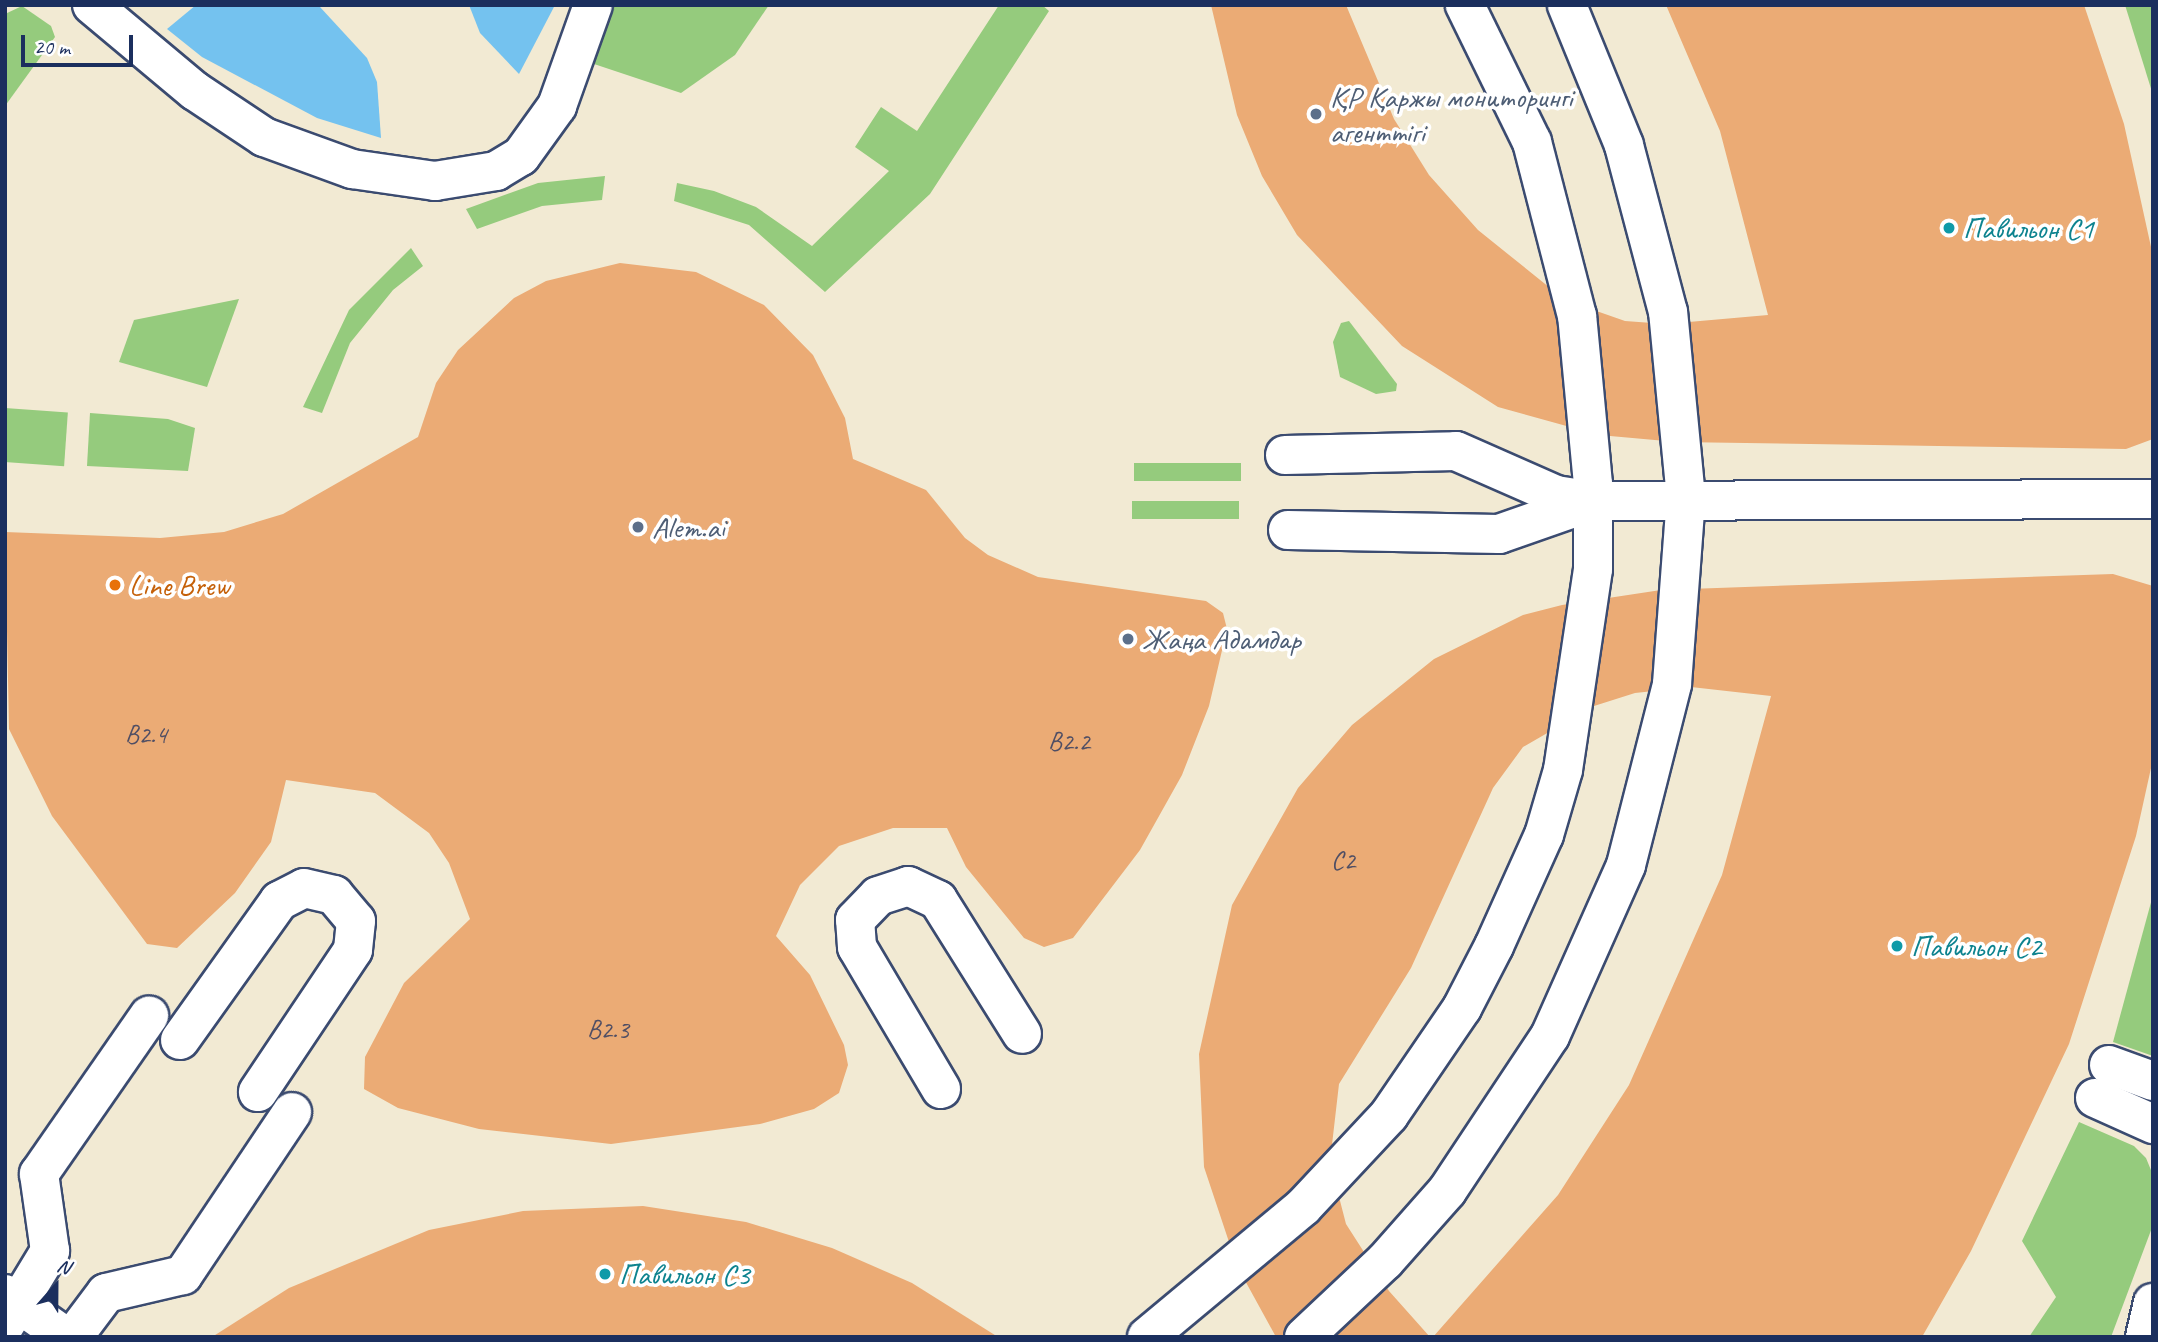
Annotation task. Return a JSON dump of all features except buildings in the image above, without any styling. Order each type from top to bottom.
[{"type":"lane","points":[[92,5],[195,91],[264,136],[352,169],[435,181],[496,171],[521,156],[557,106],[593,5]]},
{"type":"lane","points":[[1147,1337],[1251,1253],[1350,1160],[1428,1062],[1468,996],[1544,835],[1563,770],[1587,636],[1593,501],[1577,316],[1562,242],[1532,142],[1465,5]]},
{"type":"lane","points":[[1304,1337],[1385,1261],[1447,1191],[1550,1036],[1592,952],[1626,865],[1670,698],[1686,498],[1681,398],[1650,228],[1567,5]]},
{"type":"lane","points":[[1285,455],[1456,452],[1556,495],[1593,501],[1686,498],[2153,499]]},
{"type":"lane","points":[[1288,530],[1499,534],[1593,501]]},
{"type":"lane","points":[[940,1089],[857,947],[855,920],[878,896],[908,886],[938,900],[1022,1034]]},
{"type":"lane","points":[[180,1040],[279,901],[304,888],[334,895],[356,921],[353,950],[258,1092]]},
{"type":"lane","points":[[66,1337],[10,1308],[50,1251],[39,1174],[149,1016]]},
{"type":"lane","points":[[2153,1081],[2102,1081],[2153,1124]]},
{"type":"lane","points":[[73,1337],[106,1293],[183,1275],[292,1112]]},
{"type":"lane","points":[[2145,1337],[2153,1303]]},
{"type":"green space","points":[[606,5],[769,5],[735,55],[681,93],[588,62]]},
{"type":"green space","points":[[999,5],[1042,5],[1049,11],[930,194],[825,292],[749,225],[674,201],[677,183],[714,191],[756,207],[812,246],[889,171],[855,147],[881,107],[917,131]]},
{"type":"green space","points":[[2125,5],[2153,5],[2153,95]]},
{"type":"green space","points":[[22,6],[51,26],[55,37],[5,106],[5,14]]},
{"type":"green space","points":[[605,176],[602,200],[542,206],[477,229],[466,209],[538,183]]},
{"type":"green space","points":[[411,248],[423,266],[393,290],[350,343],[322,413],[303,407],[349,310]]},
{"type":"green space","points":[[239,299],[207,387],[119,362],[134,320]]},
{"type":"green space","points":[[1349,321],[1397,384],[1396,391],[1376,394],[1340,377],[1333,342],[1341,323]]},
{"type":"green space","points":[[5,408],[68,412],[64,466],[5,462]]},
{"type":"green space","points":[[90,413],[168,419],[195,428],[188,471],[87,466]]},
{"type":"green space","points":[[1134,463],[1241,463],[1241,481],[1134,481]]},
{"type":"green space","points":[[1132,501],[1239,501],[1239,519],[1132,519]]},
{"type":"green space","points":[[2153,895],[2153,1056],[2113,1042]]},
{"type":"green space","points":[[2079,1122],[2134,1146],[2146,1158],[2153,1175],[2153,1225],[2111,1337],[2029,1337],[2056,1297],[2022,1241]]},
{"type":"water","points":[[196,5],[320,7],[367,58],[377,82],[381,138],[317,118],[202,57],[167,29]]},
{"type":"water","points":[[469,5],[555,5],[519,74],[480,33]]},
{"type":"place","name":"ҚР Қаржы мониторингі агенттігі","points":[[1316,114]]},
{"type":"place","name":"Павильон С1","points":[[1949,228]]},
{"type":"place","name":"Alem.ai","points":[[638,527]]},
{"type":"place","name":"Line Brew","points":[[115,585]]},
{"type":"place","name":"Жаңа Адамдар","points":[[1128,639]]},
{"type":"place","name":"Павильон С2","points":[[1897,946]]},
{"type":"place","name":"Павильон С3","points":[[605,1274]]}]
